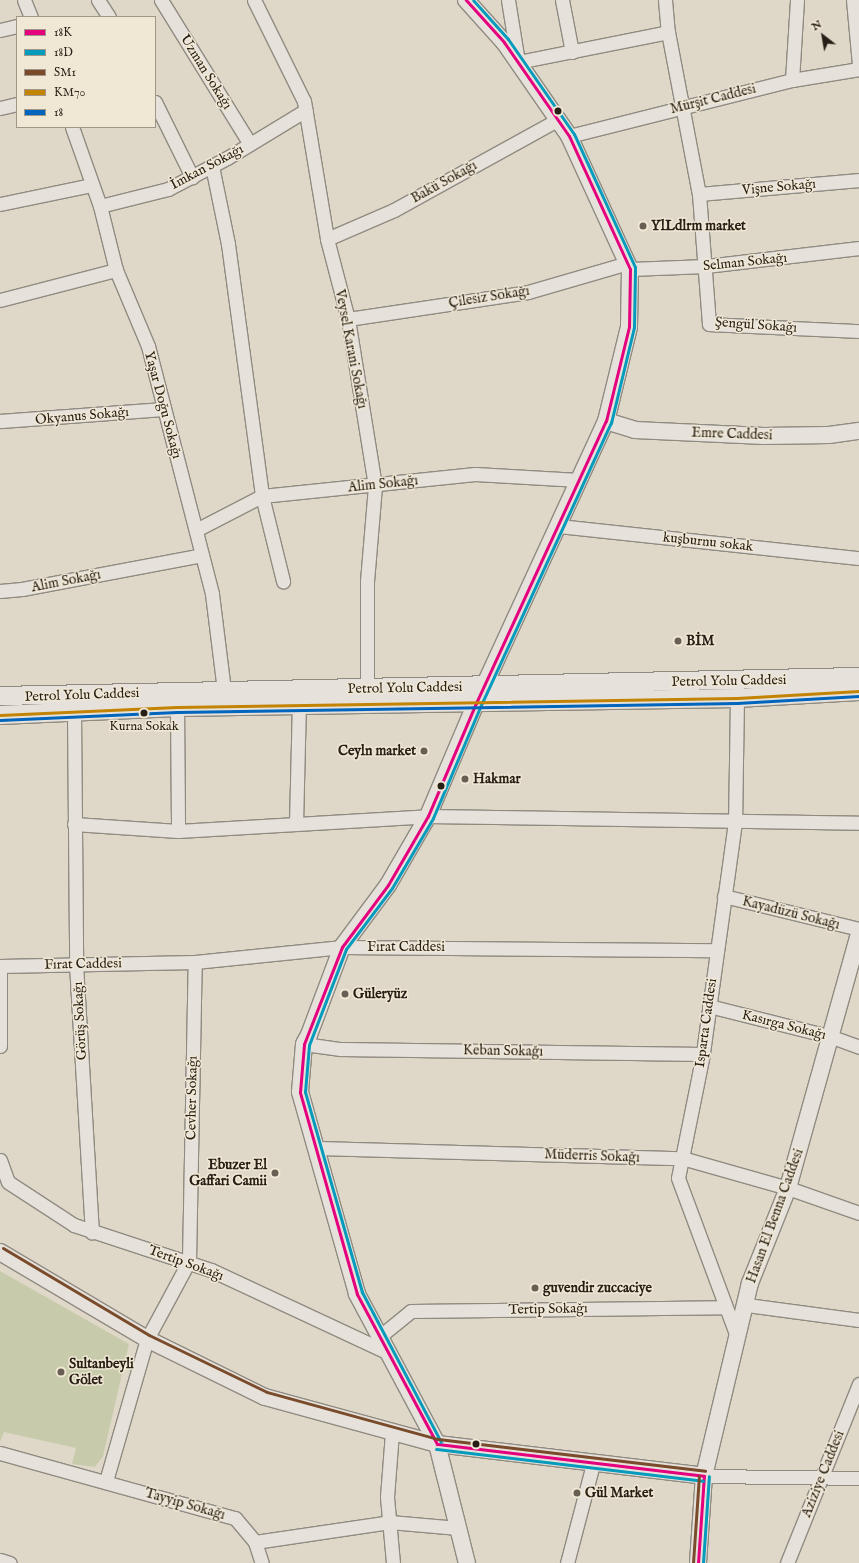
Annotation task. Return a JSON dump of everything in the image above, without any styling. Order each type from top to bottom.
[{"type":"main road","name":"Petrol Yolu Caddesi","points":[[2,697],[859,677]]},
{"type":"main road","name":"Petrol Yolu Caddesi","points":[[6,715],[177,706],[476,703],[737,698],[859,691]]},
{"type":"street","points":[[24,0],[31,16]]},
{"type":"street","points":[[98,0],[108,16]]},
{"type":"street","name":"Uzman Sokağı","points":[[161,0],[250,144]]},
{"type":"street","name":"Veysel Karani Sokağı","points":[[254,0],[301,93],[306,110],[327,239],[348,319],[375,486],[367,581],[367,688]]},
{"type":"street","points":[[466,0],[504,42],[569,136],[629,266],[629,327],[606,421],[476,703],[428,816],[388,885],[342,947],[309,1035],[304,1044],[300,1092],[357,1294],[437,1444],[467,1563]]},
{"type":"street","points":[[508,0],[518,62]]},
{"type":"street","points":[[562,0],[572,52]]},
{"type":"street","points":[[665,0],[668,32],[699,194],[706,266]]},
{"type":"street","points":[[792,80],[797,0]]},
{"type":"street","points":[[853,0],[859,64]]},
{"type":"street","points":[[0,30],[16,26]]},
{"type":"street","points":[[518,62],[668,32]]},
{"type":"street","name":"Mürşit Caddesi","points":[[569,136],[792,80],[859,69]]},
{"type":"street","points":[[0,108],[16,104]]},
{"type":"street","points":[[156,104],[192,177]]},
{"type":"street","name":"İmkan Sokağı","points":[[100,206],[168,189],[212,166],[306,110]]},
{"type":"street","name":"Bakü Sokağı","points":[[327,239],[394,210],[557,120]]},
{"type":"street","name":"Yaşar Doğu Sokağı","points":[[72,128],[100,206],[116,270],[148,346],[212,594],[224,691]]},
{"type":"street","points":[[212,166],[228,244],[262,496],[282,581]]},
{"type":"street","name":"Vişne Sokağı","points":[[699,194],[859,180]]},
{"type":"street","points":[[0,204],[92,185]]},
{"type":"street","name":"Selman Sokağı","points":[[629,266],[706,266],[859,248]]},
{"type":"street","name":"Çilesiz Sokağı","points":[[348,319],[528,292],[629,266]]},
{"type":"street","name":"Şengül Sokağı","points":[[706,266],[709,324],[859,331]]},
{"type":"street","points":[[0,300],[116,270]]},
{"type":"street","name":"Okyanus Sokağı","points":[[0,421],[164,409]]},
{"type":"street","name":"Emre Caddesi","points":[[606,421],[635,430],[764,436],[829,435],[859,431]]},
{"type":"street","name":"Alim Sokağı","points":[[196,530],[262,496],[375,486],[475,474],[579,480]]},
{"type":"street","name":"kuşburnu sokak","points":[[558,526],[859,558]]},
{"type":"street","name":"Alim Sokağı","points":[[0,591],[22,589],[202,555]]},
{"type":"street","name":"Isparta Caddesi","points":[[737,698],[735,822],[703,1054],[678,1178],[737,1338]]},
{"type":"street","points":[[296,824],[299,705]]},
{"type":"street","points":[[177,706],[178,831]]},
{"type":"street","name":"Görüş Sokağı","points":[[74,712],[76,964],[92,1233]]},
{"type":"street","points":[[74,824],[178,831],[428,816],[859,824]]},
{"type":"street","name":"Kayadüzü Sokağı","points":[[724,896],[859,930]]},
{"type":"street","name":"Hasan El Benna Caddesi","points":[[698,1563],[704,1476],[737,1338],[747,1305],[750,1283],[788,1188],[832,1037],[859,933]]},
{"type":"street","name":"Fırat Caddesi","points":[[0,966],[195,962],[342,947],[717,950]]},
{"type":"street","name":"Cevher Sokağı","points":[[106,1481],[147,1339],[189,1261],[195,962]]},
{"type":"street","points":[[0,966],[0,1046]]},
{"type":"street","name":"Kasırga Sokağı","points":[[709,1006],[832,1037],[859,1047]]},
{"type":"street","name":"Keban Sokağı","points":[[304,1044],[341,1049],[703,1054]]},
{"type":"street","name":"Müderris Sokağı","points":[[316,1148],[682,1158],[788,1188],[859,1213]]},
{"type":"street","name":"Tertip Sokağı","points":[[0,1160],[8,1182],[74,1225],[92,1233],[189,1261],[388,1352]]},
{"type":"street","points":[[0,1252],[147,1339],[265,1398],[437,1444],[593,1464],[704,1476],[821,1476],[859,1478]]},
{"type":"street","points":[[747,1305],[859,1320]]},
{"type":"street","name":"Tertip Sokağı","points":[[379,1336],[411,1310],[725,1307]]},
{"type":"street","name":"Aziziye Caddesi","points":[[787,1563],[859,1384]]},
{"type":"street","points":[[392,1432],[387,1497],[394,1563]]},
{"type":"street","name":"Tayyip Sokağı","points":[[0,1454],[106,1481],[235,1518],[255,1542]]},
{"type":"street","points":[[567,1563],[593,1464]]},
{"type":"street","points":[[262,1563],[255,1542],[390,1522],[458,1528]]},
{"type":"street","points":[[0,1560],[10,1563]]},
{"type":"green space","name":"Sultanbeyli Gölet","points":[[0,1271],[129,1344],[103,1456],[95,1467],[72,1464],[76,1448],[4,1432],[0,1442]]},
{"type":"transit line","name":"18K","points":[[437,1444],[357,1294],[300,1092],[304,1044],[342,947],[388,885],[428,816],[476,703],[606,421],[629,327],[630,269],[569,136],[504,42],[466,0]]},
{"type":"transit line","name":"18D","points":[[441,1442],[362,1292],[305,1092],[309,1045],[346,949],[392,888],[433,818],[481,705],[611,423],[634,327],[635,267],[574,134],[508,39],[473,0]]},
{"type":"transit line","name":"KM70","points":[[0,715],[177,707],[737,698],[859,691]]},
{"type":"transit line","name":"18","points":[[0,720],[177,712],[737,703],[859,696]]},
{"type":"transit line","name":"SM1","points":[[3,1248],[149,1335],[267,1392],[438,1439],[705,1471]]},
{"type":"transit line","name":"18K","points":[[437,1444],[704,1476]]},
{"type":"transit line","name":"18D","points":[[436,1449],[703,1481]]},
{"type":"transit line","name":"SM1","points":[[693,1563],[699,1476]]},
{"type":"transit line","name":"18K","points":[[698,1563],[704,1476]]},
{"type":"transit line","name":"18D","points":[[703,1563],[709,1476]]},
{"type":"place","name":"YlLdlrm market","points":[[643,226]]},
{"type":"place","name":"BİM","points":[[678,641]]},
{"type":"place","name":"Kurna Sokak","points":[[144,713]]},
{"type":"place","name":"Ceyln market","points":[[424,751]]},
{"type":"place","name":"Hakmar","points":[[465,779]]},
{"type":"place","name":"Güleryüz","points":[[345,994]]},
{"type":"place","name":"Ebuzer El Gaffari Camii","points":[[275,1173]]},
{"type":"place","name":"guvendir zuccaciye","points":[[535,1288]]},
{"type":"place","name":"Sultanbeyli Gölet","points":[[61,1372]]},
{"type":"place","name":"Gül Market","points":[[577,1493]]}]
